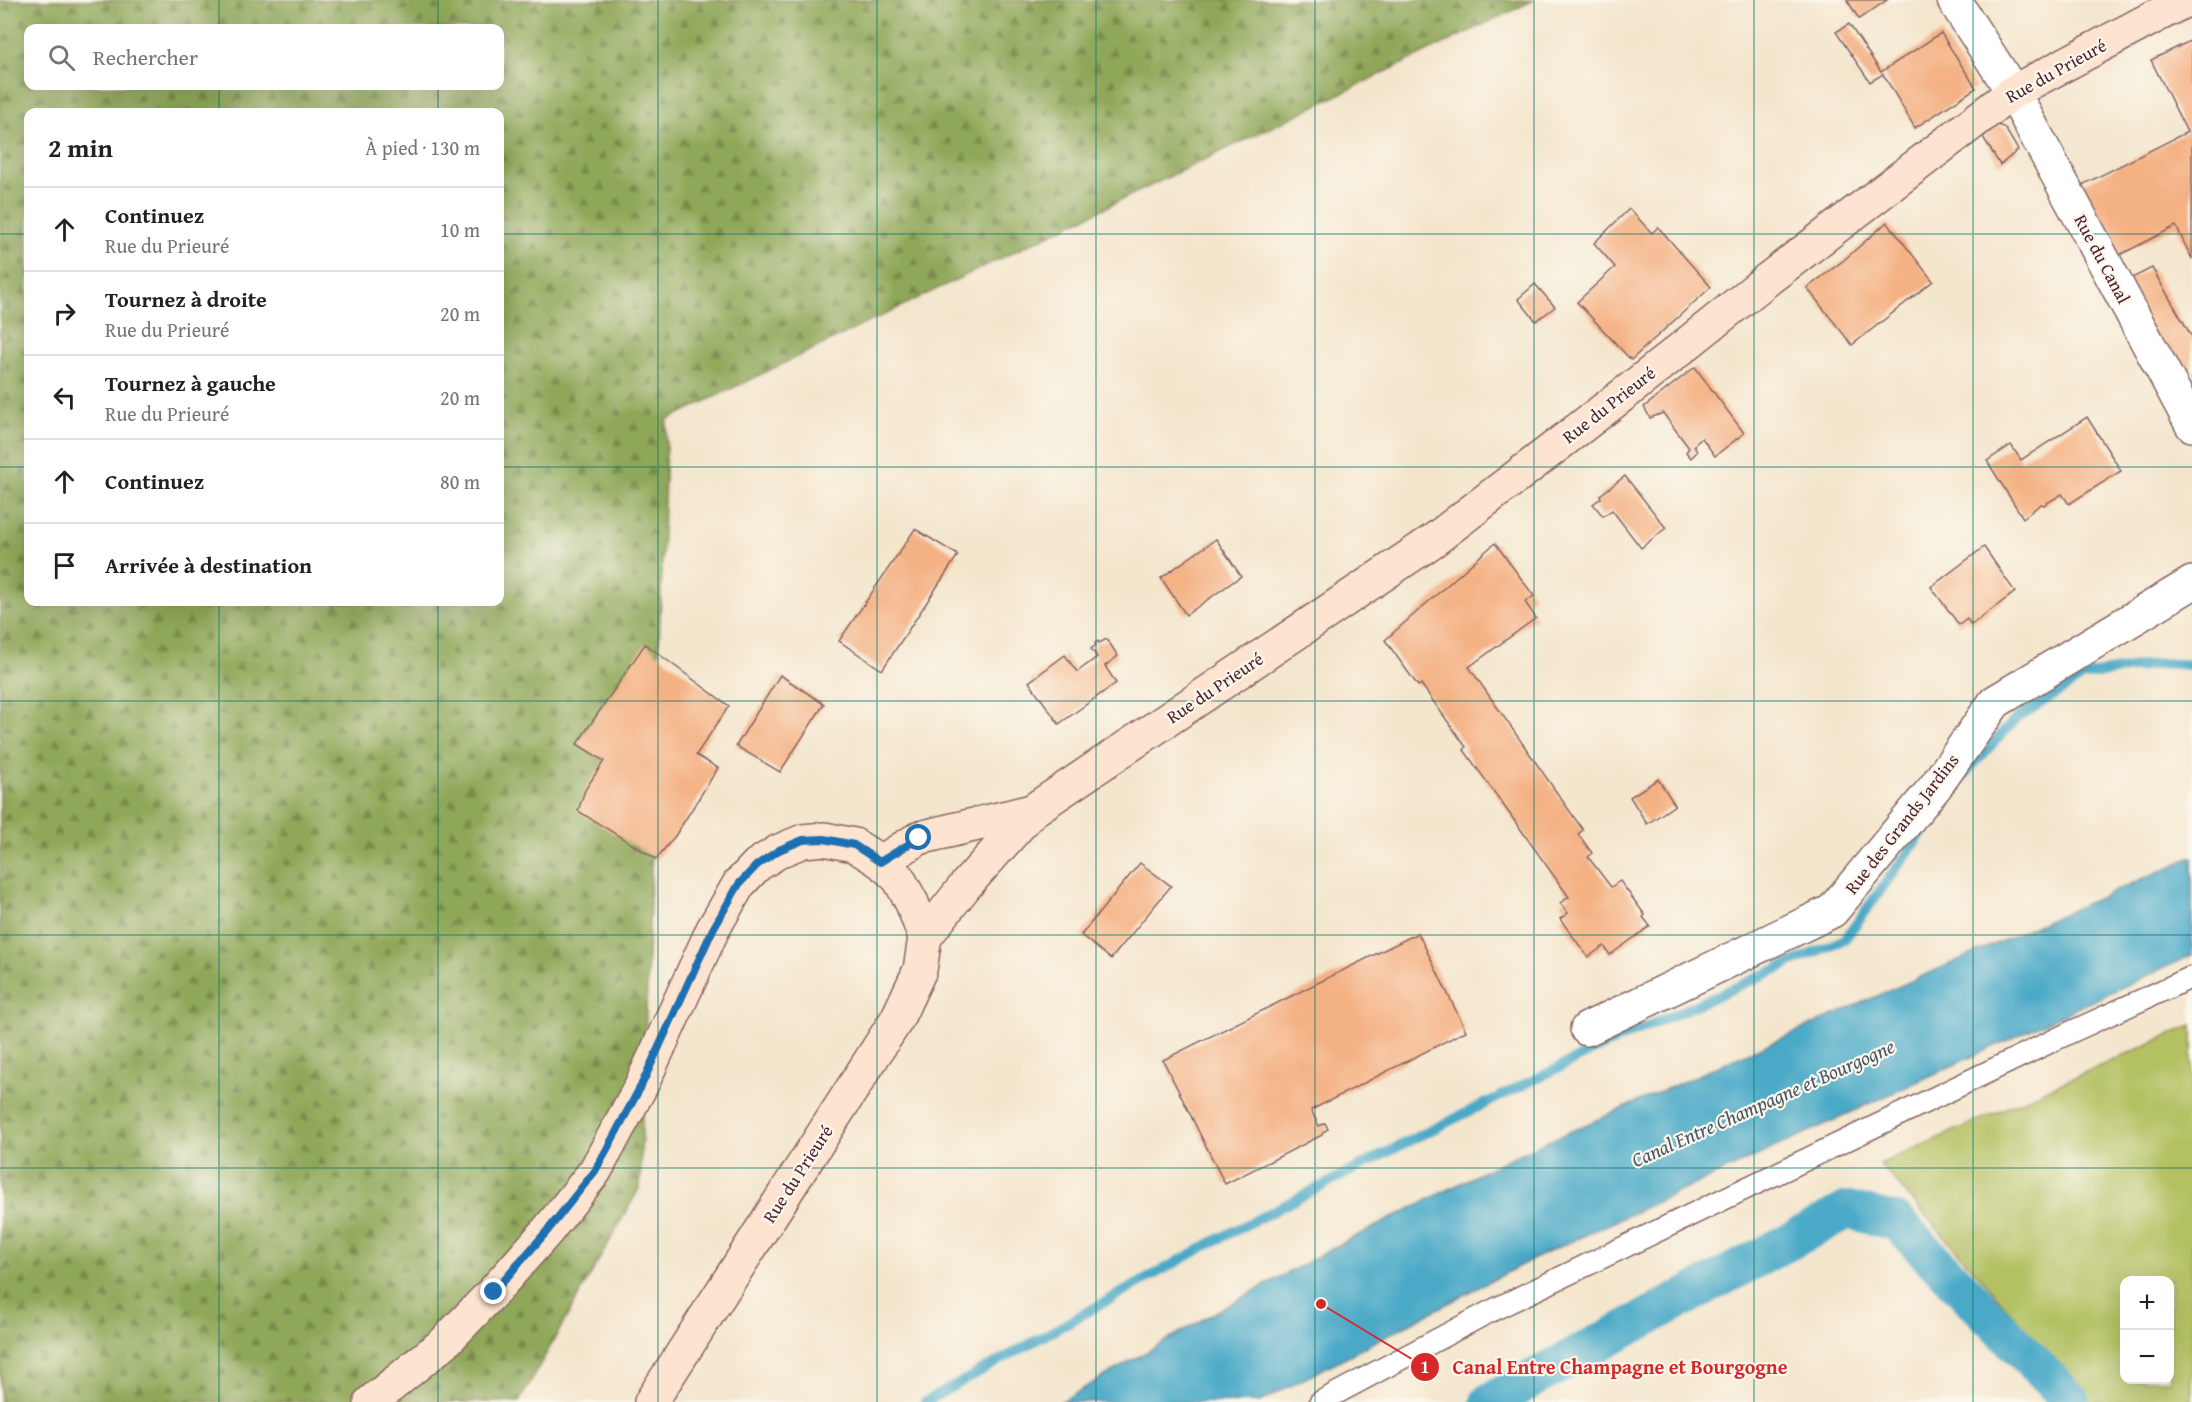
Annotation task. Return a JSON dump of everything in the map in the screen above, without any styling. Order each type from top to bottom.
[{"type":"street","name":"Rue du Canal","points":[[1954,0],[2013,92],[2192,425]]},
{"type":"street","name":"Rue du Prieuré","points":[[651,1402],[897,1019],[920,970],[925,937],[965,886],[1032,812],[1434,540],[1628,391],[1768,279],[2013,92],[2186,0]]},
{"type":"street","name":"Rue des Grands Jardins","points":[[1587,1029],[1832,911],[1935,787],[1995,702],[2192,583]]},
{"type":"street","name":"Rue du Prieuré","points":[[880,862],[919,838],[1032,812]]},
{"type":"street","name":"Rue du Prieuré","points":[[371,1402],[445,1342],[486,1300],[548,1230],[595,1171],[641,1086],[713,929],[739,884],[757,865],[779,850],[803,840],[824,839],[854,845],[880,862],[899,879],[912,903],[925,937]]},
{"type":"lane","points":[[1320,1402],[1487,1313],[2071,1032],[2192,977]]},
{"type":"green space","points":[[0,0],[1534,0],[667,420],[640,1187],[519,1402],[0,1402]]},
{"type":"green space","points":[[2192,1025],[2192,1402],[2090,1402],[1880,1164]]},
{"type":"water","points":[[2192,857],[2192,955],[1529,1261],[1260,1402],[1060,1402],[1207,1317],[1333,1248],[1508,1159]]},
{"type":"building","points":[[1847,0],[1887,0],[1859,19]]},
{"type":"building","points":[[1849,24],[1881,72],[1941,33],[1976,88],[1915,128],[1883,74],[1870,82],[1836,32]]},
{"type":"building","points":[[2192,40],[2192,259],[2176,226],[2110,260],[2070,191],[2187,132],[2151,60]]},
{"type":"building","points":[[1998,125],[2005,128],[2018,150],[2000,165],[1983,137]]},
{"type":"building","points":[[1629,209],[1652,233],[1658,227],[1711,287],[1631,360],[1577,302],[1615,267],[1594,243]]},
{"type":"building","points":[[1887,222],[1933,281],[1852,345],[1807,288],[1844,260]]},
{"type":"building","points":[[2152,268],[2192,337],[2192,406],[2122,283]]},
{"type":"building","points":[[1535,284],[1555,307],[1536,321],[1518,299]]},
{"type":"building","points":[[1695,367],[1744,433],[1715,456],[1702,438],[1694,445],[1697,452],[1691,458],[1686,452],[1689,448],[1663,413],[1650,418],[1644,407]]},
{"type":"building","points":[[2087,417],[2121,471],[2069,504],[2062,494],[2044,505],[2041,504],[2023,518],[1987,461],[2011,445],[2021,460]]},
{"type":"building","points":[[1625,476],[1666,528],[1641,548],[1612,510],[1603,516],[1593,504],[1601,498],[1600,495]]},
{"type":"building","points":[[915,529],[958,555],[882,670],[839,641]]},
{"type":"building","points":[[1216,539],[1241,576],[1186,615],[1161,578]]},
{"type":"building","points":[[1495,543],[1534,596],[1525,602],[1536,618],[1469,667],[1583,830],[1578,834],[1592,853],[1588,857],[1611,887],[1620,881],[1645,915],[1643,917],[1650,926],[1610,955],[1604,946],[1588,957],[1560,919],[1568,913],[1560,903],[1569,897],[1464,750],[1466,747],[1421,684],[1418,686],[1385,640]]},
{"type":"building","points":[[1984,547],[2015,592],[1971,625],[1967,619],[1959,625],[1931,587]]},
{"type":"building","points":[[1107,639],[1118,656],[1105,666],[1116,683],[1059,724],[1029,682],[1065,655],[1077,672],[1097,657],[1091,649],[1096,645],[1095,643]]},
{"type":"building","points":[[645,644],[729,706],[696,755],[718,768],[675,836],[656,859],[578,811],[585,790],[604,761],[577,744]]},
{"type":"building","points":[[780,675],[824,704],[780,772],[736,746]]},
{"type":"building","points":[[1658,779],[1675,805],[1647,824],[1630,797]]},
{"type":"building","points":[[1140,863],[1171,886],[1111,959],[1081,935]]},
{"type":"building","points":[[1418,933],[1466,1031],[1311,1110],[1319,1126],[1325,1123],[1328,1129],[1322,1135],[1225,1184],[1163,1060]]},
{"type":"waterway","points":[[925,1402],[1211,1243],[1413,1139],[1605,1045],[1845,939],[1968,770],[2017,718],[2084,676],[2161,663],[2192,665]]},
{"type":"waterway","points":[[1489,1402],[1848,1210],[1897,1222],[2072,1402]]},
{"type":"place","name":"Canal Entre Champagne et Bourgogne","points":[[1321,1304]]},
{"type":"route","points":[[494,1292],[595,1171],[641,1086],[713,929],[739,884],[757,865],[779,850],[803,840],[824,839],[854,845],[880,862],[919,838]]}]
